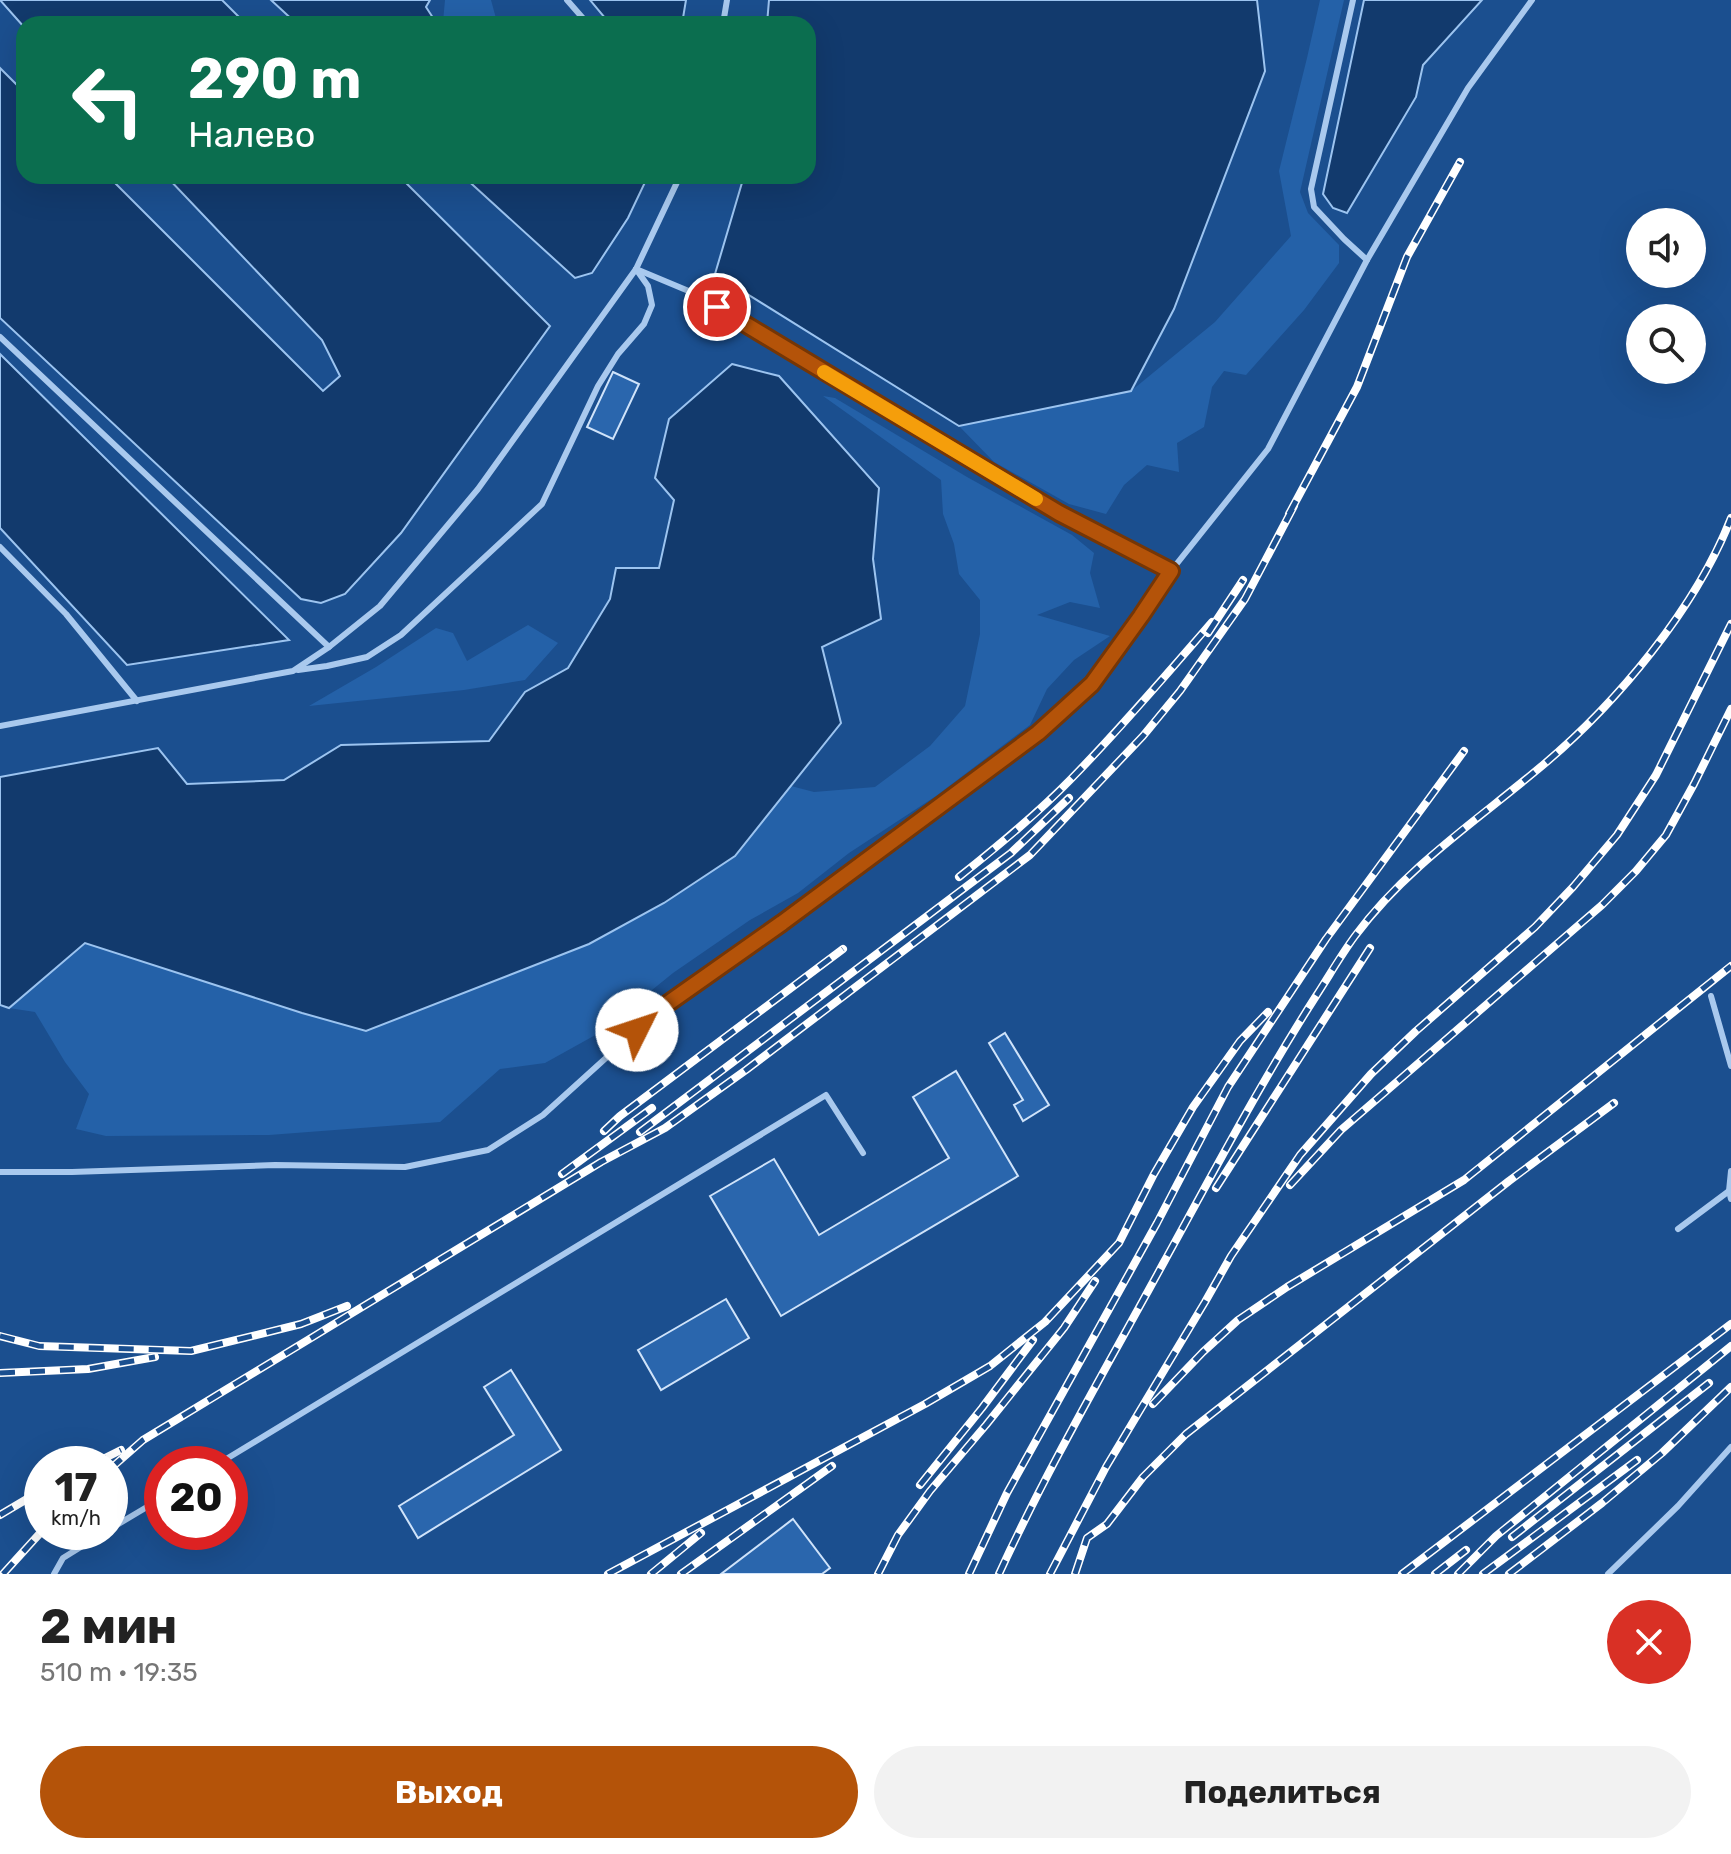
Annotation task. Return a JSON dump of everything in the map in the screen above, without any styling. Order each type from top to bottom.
[{"type":"lane","points":[[567,0],[581,16]]},
{"type":"lane","points":[[1353,0],[1311,189],[1314,207],[1367,260]]},
{"type":"lane","points":[[0,1172],[275,1165],[405,1167],[488,1150],[543,1115],[660,1009],[782,923],[1038,733],[1092,684],[1171,571],[1268,449],[1367,260],[1468,88],[1532,0]]},
{"type":"lane","points":[[293,671],[380,606],[478,489],[636,269],[676,184]]},
{"type":"lane","points":[[636,269],[691,292],[1059,513],[1171,571]]},
{"type":"lane","points":[[0,726],[367,657],[401,635],[542,504],[598,386],[618,354],[644,324],[652,305],[648,286],[636,269]]},
{"type":"lane","points":[[0,337],[329,647]]},
{"type":"lane","points":[[0,547],[66,614],[137,701]]},
{"type":"lane","points":[[1711,996],[1731,1066]]},
{"type":"lane","points":[[248,1446],[826,1095],[863,1153]]},
{"type":"lane","points":[[1678,1229],[1730,1195],[1731,1171]]},
{"type":"lane","points":[[1608,1574],[1678,1506],[1731,1447]]},
{"type":"lane","points":[[54,1574],[63,1558],[76,1550]]},
{"type":"shaded area","points":[[0,0],[222,0],[238,16],[16,16]]},
{"type":"shaded area","points":[[271,0],[430,0],[426,7],[432,16],[288,16]]},
{"type":"shaded area","points":[[445,0],[491,0],[495,16],[444,16]]},
{"type":"shaded area","points":[[590,0],[686,0],[683,16],[603,16]]},
{"type":"shaded area","points":[[769,0],[1257,0],[1265,71],[1174,309],[1131,391],[959,426],[715,274],[742,184],[816,184],[816,16],[768,16]]},
{"type":"shaded area","points":[[1320,0],[1344,0],[1300,192],[1308,213],[1339,245],[1339,263],[1304,310],[1246,375],[1224,371],[1212,387],[1204,427],[1177,443],[1179,472],[1147,465],[1124,485],[1106,514],[1069,504],[994,462],[959,426],[1131,391],[1215,322],[1291,236],[1279,171]]},
{"type":"shaded area","points":[[1364,0],[1482,0],[1423,65],[1416,97],[1347,213],[1333,208],[1323,194]]},
{"type":"shaded area","points":[[0,68],[16,84],[16,184],[116,184],[323,391],[340,376],[322,340],[174,184],[407,184],[550,326],[401,533],[345,594],[321,603],[301,599],[0,318]]},
{"type":"shaded area","points":[[472,184],[644,184],[628,218],[592,273],[575,278]]},
{"type":"shaded area","points":[[0,354],[289,640],[127,665],[0,528]]},
{"type":"shaded area","points":[[732,364],[779,376],[879,488],[873,559],[881,619],[822,647],[841,723],[735,856],[664,903],[589,944],[366,1031],[85,943],[9,1008],[0,1005],[0,777],[158,748],[187,784],[284,780],[341,745],[489,741],[525,692],[568,668],[610,599],[616,568],[659,568],[674,500],[655,478],[669,419]]},
{"type":"shaded area","points":[[823,396],[835,398],[1072,535],[1094,553],[1090,573],[1100,608],[1070,602],[1037,615],[1110,636],[1074,660],[1047,689],[1030,725],[936,796],[849,853],[798,893],[750,920],[673,973],[599,1033],[545,1063],[500,1069],[440,1122],[269,1135],[106,1136],[76,1129],[89,1094],[65,1062],[35,1012],[9,1008],[85,943],[366,1031],[589,944],[664,903],[735,856],[791,786],[814,792],[875,787],[930,746],[965,706],[980,634],[980,600],[959,574],[954,544],[943,514],[941,480]]},
{"type":"shaded area","points":[[528,625],[558,643],[525,680],[464,690],[309,706],[436,628],[453,633],[467,661]]},
{"type":"building","points":[[613,372],[639,384],[613,439],[587,427]]},
{"type":"building","points":[[1005,1033],[1049,1105],[1023,1121],[1014,1105],[1023,1100],[989,1043]]},
{"type":"building","points":[[956,1071],[1018,1176],[781,1316],[710,1196],[774,1159],[819,1235],[949,1158],[913,1097]]},
{"type":"building","points":[[726,1299],[749,1338],[661,1390],[638,1350]]},
{"type":"building","points":[[511,1370],[561,1450],[418,1538],[399,1506],[514,1435],[484,1387]]},
{"type":"building","points":[[793,1519],[830,1568],[822,1574],[721,1574]]},
{"type":"railway","points":[[1289,514],[1357,387],[1407,257],[1460,162]]},
{"type":"railway","points":[[128,1453],[143,1440],[601,1162],[665,1128],[1030,855],[1143,736],[1180,691],[1245,599],[1294,506]]},
{"type":"railway","points":[[999,1574],[1058,1455],[1238,1128],[1350,943],[1375,911],[1420,866],[1543,765],[1626,683],[1676,619],[1716,552],[1731,518]]},
{"type":"railway","points":[[1208,633],[1243,580]]},
{"type":"railway","points":[[959,877],[1071,779],[1212,622]]},
{"type":"railway","points":[[1050,1574],[1106,1467],[1231,1256],[1300,1155],[1371,1074],[1535,927],[1617,835],[1656,775],[1731,624]]},
{"type":"railway","points":[[1290,1185],[1341,1130],[1602,905],[1636,871],[1666,835],[1731,709]]},
{"type":"railway","points":[[969,1574],[1007,1493],[1157,1223],[1228,1087],[1326,939],[1464,751]]},
{"type":"railway","points":[[640,1132],[1011,853],[1069,798]]},
{"type":"railway","points":[[1216,1188],[1370,948]]},
{"type":"railway","points":[[604,1131],[843,949]]},
{"type":"railway","points":[[1153,1404],[1238,1320],[1464,1180],[1731,966]]},
{"type":"railway","points":[[608,1574],[925,1404],[990,1366],[1045,1322],[1119,1243],[1193,1107],[1240,1041],[1268,1012]]},
{"type":"railway","points":[[1075,1574],[1087,1538],[1107,1524],[1143,1477],[1186,1434],[1509,1181],[1614,1103]]},
{"type":"railway","points":[[562,1174],[652,1108]]},
{"type":"railway","points":[[878,1574],[898,1535],[930,1491],[1064,1328],[1095,1281]]},
{"type":"railway","points":[[0,1336],[39,1346],[191,1351],[301,1324],[347,1306]]},
{"type":"railway","points":[[1402,1574],[1731,1324]]},
{"type":"railway","points":[[920,1485],[1033,1340]]},
{"type":"railway","points":[[1458,1574],[1496,1536],[1731,1346]]},
{"type":"railway","points":[[0,1373],[88,1369],[155,1357]]},
{"type":"railway","points":[[1512,1537],[1709,1383]]},
{"type":"railway","points":[[1509,1574],[1662,1453],[1731,1387]]},
{"type":"railway","points":[[1483,1574],[1637,1460]]},
{"type":"railway","points":[[681,1574],[832,1466]]},
{"type":"railway","points":[[0,1515],[24,1501]]},
{"type":"railway","points":[[651,1574],[701,1533]]},
{"type":"railway","points":[[3,1574],[25,1550]]},
{"type":"railway","points":[[1435,1574],[1466,1550]]},
{"type":"slow traffic","points":[[824,372],[1036,499]]},
{"type":"route","points":[[637,1030],[660,1009],[782,923],[1038,733],[1092,684],[1171,571],[1059,513],[717,307]]}]
